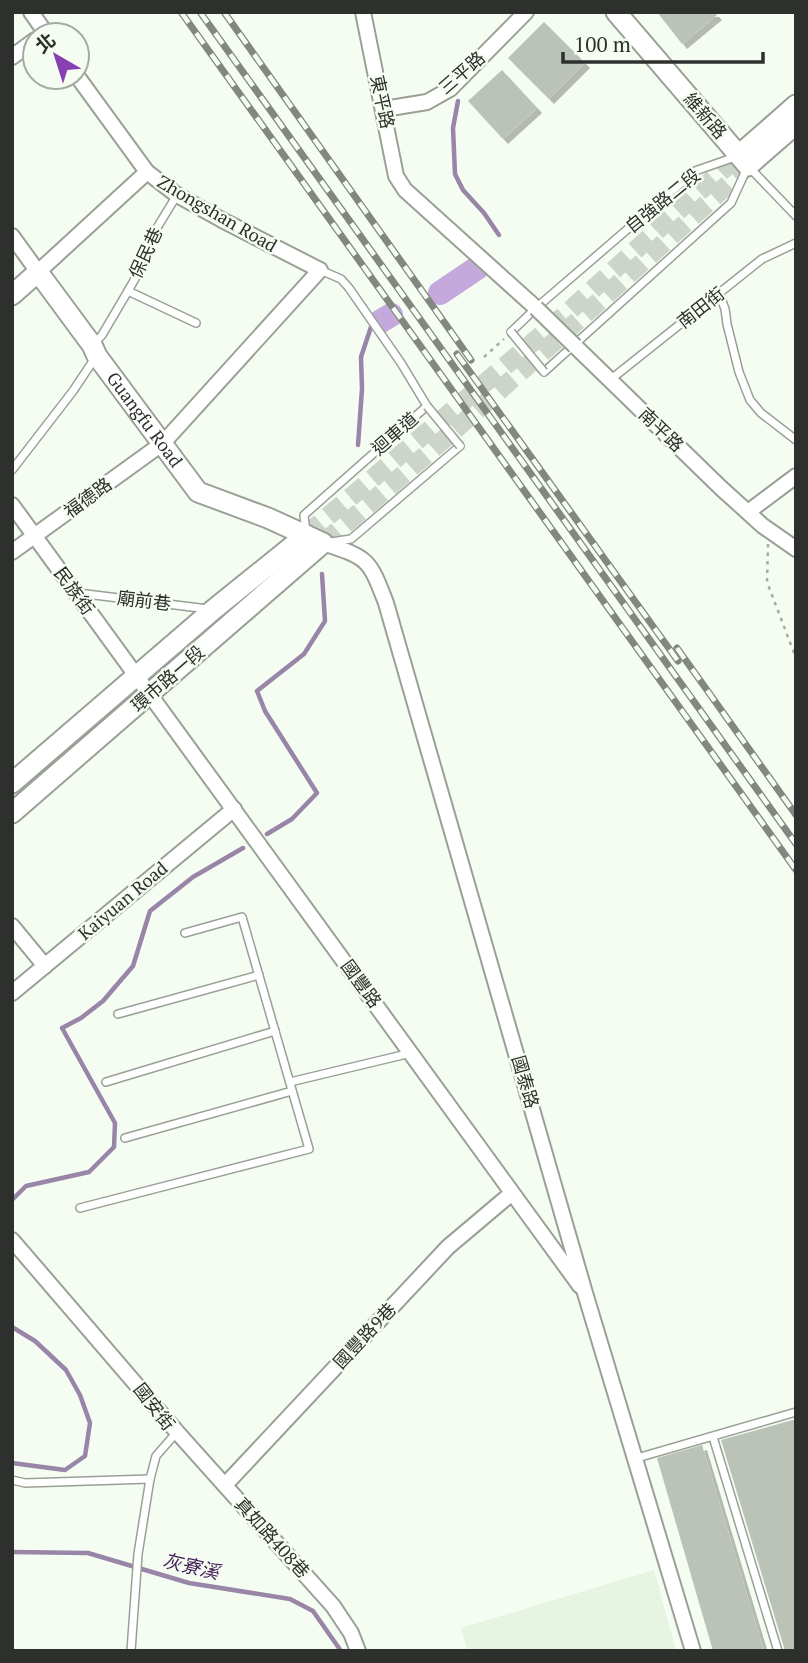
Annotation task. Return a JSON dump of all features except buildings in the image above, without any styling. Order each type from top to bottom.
[{"type":"main road","name":"維新路","points":[[616,12],[743,160]]},
{"type":"main road","name":"自強路二段","points":[[743,160],[796,105]]},
{"type":"main road","name":"自強路二段","points":[[743,160],[796,124]]},
{"type":"main road","points":[[12,295],[38,272]]},
{"type":"main road","name":"Guangfu Road","points":[[38,272],[198,492],[314,539]]},
{"type":"main road","name":"環市路一段","points":[[12,783],[213,610],[314,539]]},
{"type":"main road","name":"環市路一段","points":[[12,813],[149,695],[314,539]]},
{"type":"street","name":"東平路","points":[[363,12],[396,176],[405,190],[536,308]]},
{"type":"street","name":"三平路","points":[[384,109],[426,102],[450,89],[526,12]]},
{"type":"street","name":"Zhongshan Road","points":[[88,91],[146,172],[177,195],[320,270]]},
{"type":"street","points":[[38,272],[146,172]]},
{"type":"street","name":"Guangfu Road","points":[[12,236],[38,272]]},
{"type":"street","name":"福德路","points":[[12,552],[163,443],[320,270]]},
{"type":"street","name":"南平路","points":[[536,308],[721,488],[772,533],[796,549]]},
{"type":"street","points":[[748,512],[796,475]]},
{"type":"street","name":"民族街","points":[[12,505],[135,677]]},
{"type":"street","name":"國泰路","points":[[314,539],[357,554],[372,568],[386,603],[585,1293],[693,1651]]},
{"type":"street","name":"國豐路","points":[[135,677],[234,808],[585,1293]]},
{"type":"street","name":"Kaiyuan Road","points":[[12,993],[234,808]]},
{"type":"street","points":[[12,926],[45,966]]},
{"type":"street","name":"國豐路9巷","points":[[225,1485],[448,1247],[512,1193]]},
{"type":"street","name":"國安街","points":[[12,1240],[177,1432]]},
{"type":"street","name":"真如路408巷","points":[[177,1432],[333,1606],[351,1633],[358,1651]]},
{"type":"lane","points":[[743,160],[796,216]]},
{"type":"lane","name":"自強路二段","points":[[536,308],[695,171],[743,160],[731,203],[575,345]]},
{"type":"lane","name":"保民巷","points":[[12,470],[73,391],[145,261],[144,249],[177,195]]},
{"type":"lane","name":"南田街","points":[[610,380],[762,259],[796,243]]},
{"type":"lane","points":[[320,270],[341,279],[349,289],[401,363],[427,406]]},
{"type":"lane","points":[[128,291],[197,323]]},
{"type":"lane","points":[[719,293],[739,372],[750,400],[761,413],[796,439]]},
{"type":"lane","points":[[536,308],[511,332],[544,372],[575,345]]},
{"type":"lane","name":"迴車道","points":[[427,406],[460,446],[351,540],[314,539],[304,515],[427,406]]},
{"type":"lane","name":"廟前巷","points":[[76,593],[213,610]]},
{"type":"lane","points":[[80,1208],[309,1149],[242,917],[185,933]]},
{"type":"lane","points":[[118,1014],[259,975]]},
{"type":"lane","points":[[106,1082],[275,1031]]},
{"type":"lane","points":[[290,1082],[411,1053]]},
{"type":"lane","points":[[125,1138],[292,1091]]},
{"type":"lane","points":[[636,1458],[796,1412]]},
{"type":"lane","name":"國安街","points":[[131,1651],[138,1554],[150,1479],[156,1456],[177,1432]]},
{"type":"lane","points":[[713,1437],[778,1651]]},
{"type":"lane","points":[[12,1480],[25,1483],[150,1479]]},
{"type":"path","points":[[484,357],[496,346]]},
{"type":"path","points":[[772,533],[768,544],[767,582],[796,658]]},
{"type":"shaded area","points":[[654,1570],[676,1651],[467,1651],[461,1628]]},
{"type":"waterway","points":[[458,101],[453,128],[455,174],[463,190],[499,235]]},
{"type":"waterway","points":[[440,293],[477,268]]},
{"type":"waterway","points":[[381,321],[391,315]]},
{"type":"waterway","points":[[358,445],[361,357],[371,327]]},
{"type":"waterway","points":[[267,834],[292,819],[317,793],[265,711],[257,691],[304,654],[325,621],[322,574]]},
{"type":"waterway","points":[[12,1200],[26,1186],[89,1172],[114,1147],[115,1123],[62,1028],[103,1001],[133,966],[150,911],[193,877],[243,848]]},
{"type":"waterway","points":[[12,1327],[35,1341],[66,1370],[80,1395],[90,1423],[85,1456],[65,1470],[12,1463]]},
{"type":"waterway","name":"灰寮溪","points":[[12,1552],[88,1553],[189,1583],[290,1599],[313,1611],[341,1651]]},
{"type":"tunnel","points":[[306,535],[566,314],[739,155]]},
{"type":"tunnel","points":[[323,543],[484,404],[748,166]]},
{"type":"railway","points":[[181,12],[796,870]]},
{"type":"railway","points":[[200,12],[796,844]]},
{"type":"railway","points":[[224,12],[471,360]]},
{"type":"railway","points":[[457,354],[678,661]]},
{"type":"railway","points":[[677,648],[796,815]]}]
